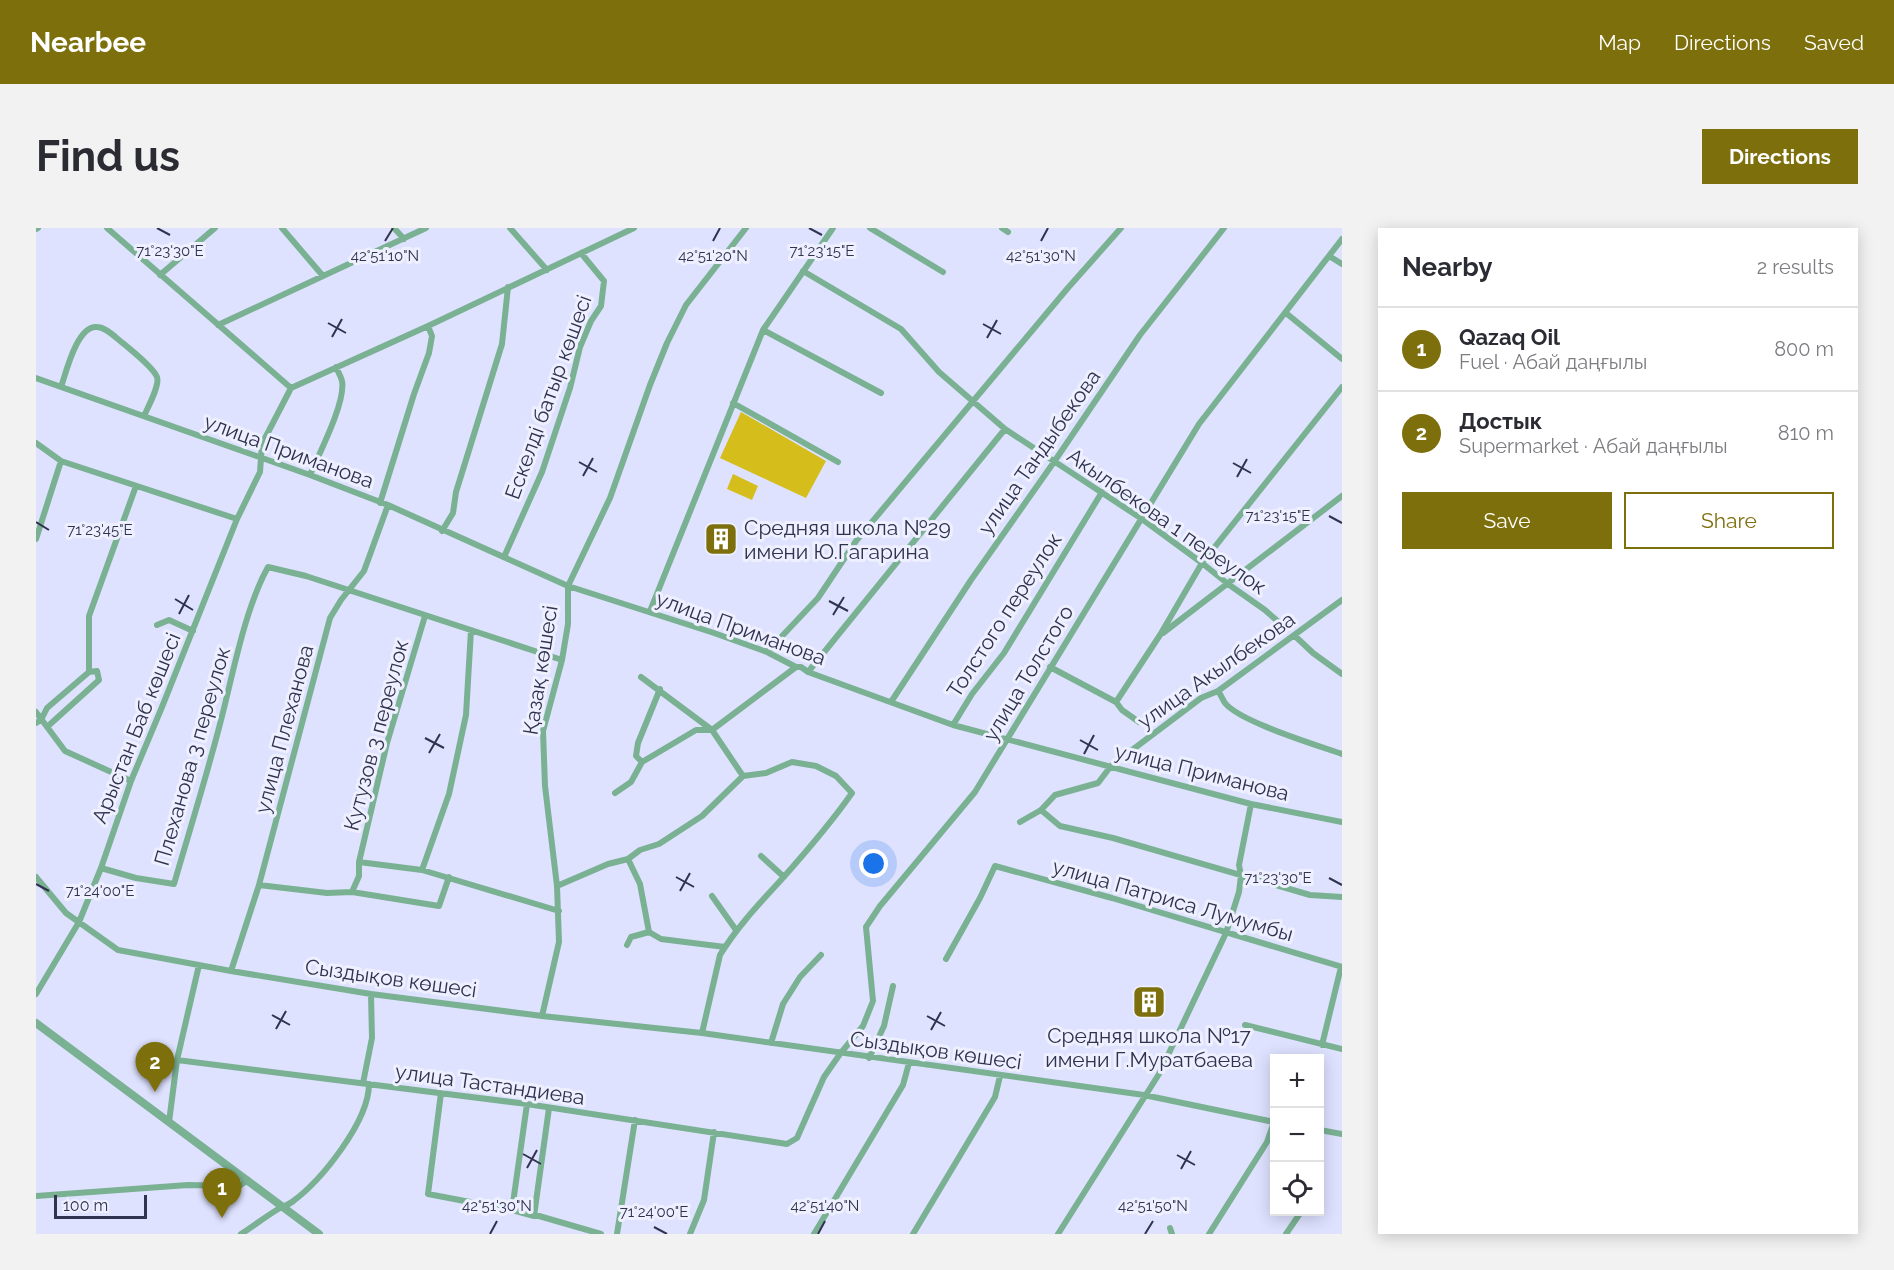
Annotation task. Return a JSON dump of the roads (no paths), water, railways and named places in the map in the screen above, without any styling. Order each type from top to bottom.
[{"type":"street","points":[[107,228],[291,388],[634,228]]},
{"type":"street","points":[[160,275],[215,228]]},
{"type":"street","points":[[282,228],[323,276]]},
{"type":"street","points":[[394,228],[404,238]]},
{"type":"street","points":[[219,326],[426,228]]},
{"type":"street","points":[[510,228],[547,270]]},
{"type":"street","name":"Қазақ көшесі","points":[[542,1016],[559,942],[559,911],[545,786],[543,731],[562,660],[568,624],[568,586],[610,498],[650,385],[676,324],[686,305],[746,228]]},
{"type":"street","points":[[650,611],[763,330],[833,228]]},
{"type":"street","points":[[870,228],[944,272]]},
{"type":"street","points":[[767,652],[818,598],[856,541],[1121,228]]},
{"type":"street","name":"улица Тандыбекова","points":[[891,702],[971,580],[1140,334],[1224,228]]},
{"type":"street","name":"улица Толстого","points":[[797,1138],[824,1077],[863,1026],[873,1001],[866,927],[880,906],[975,792],[1199,424],[1342,239]]},
{"type":"street","name":"Ескелді батыр көшесі","points":[[504,557],[542,472],[570,388],[580,347],[604,297],[604,281],[581,253]]},
{"type":"street","points":[[1329,256],[1342,264]]},
{"type":"street","name":"Акылбекова 1 переулок","points":[[803,271],[901,329],[939,372],[1005,429],[1142,519],[1265,610],[1282,626]]},
{"type":"street","points":[[442,531],[453,513],[456,492],[502,344],[508,287]]},
{"type":"street","points":[[1286,313],[1342,359]]},
{"type":"street","points":[[61,387],[78,339],[89,328],[98,326],[130,349],[157,377],[157,384],[144,416]]},
{"type":"street","points":[[380,502],[429,353],[432,336],[428,326]]},
{"type":"street","points":[[763,330],[881,393]]},
{"type":"street","points":[[310,475],[335,419],[339,404],[342,382],[336,368]]},
{"type":"street","name":"улица Приманова","points":[[36,378],[388,505],[568,586],[650,611],[767,652],[796,668],[801,667],[808,672],[953,725],[1251,804],[1342,822]]},
{"type":"street","points":[[1116,702],[1160,635],[1202,562],[1342,387]]},
{"type":"street","name":"Арыстан Баб көшесі","points":[[36,994],[79,922],[101,868],[131,780],[237,519],[260,472],[262,444],[291,388]]},
{"type":"street","points":[[733,403],[838,462]]},
{"type":"street","points":[[808,672],[1005,429]]},
{"type":"street","points":[[36,443],[61,461],[237,519]]},
{"type":"street","points":[[36,539],[61,461]]},
{"type":"street","points":[[89,672],[89,616],[136,486]]},
{"type":"street","name":"Толстого переулок","points":[[953,725],[972,694],[1004,653],[1102,492]]},
{"type":"street","points":[[1160,635],[1342,496]]},
{"type":"street","name":"улица Плеханова","points":[[231,971],[260,885],[330,618],[341,600],[364,572],[388,505]]},
{"type":"street","name":"Плеханова 3 переулок","points":[[101,868],[136,878],[174,884],[246,625],[260,581],[268,567],[306,576],[349,591]]},
{"type":"street","points":[[349,591],[562,660]]},
{"type":"street","name":"улица Акылбекова","points":[[1020,822],[1041,810],[1054,795],[1098,783],[1111,766],[1201,698],[1218,691],[1342,600]]},
{"type":"street","points":[[1174,610],[1185,616]]},
{"type":"street","name":"Кутузов 3 переулок","points":[[352,892],[359,876],[359,862],[387,743],[425,616]]},
{"type":"street","points":[[157,625],[169,620],[193,631]]},
{"type":"street","points":[[422,870],[449,794],[466,715],[471,630]]},
{"type":"street","points":[[1295,636],[1313,653],[1342,674]]},
{"type":"street","points":[[1050,667],[1116,702],[1122,710],[1139,722]]},
{"type":"street","points":[[615,793],[631,782],[642,762],[696,730],[712,730],[796,668]]},
{"type":"street","points":[[38,721],[47,708],[89,672],[97,671],[99,680],[47,727]]},
{"type":"street","points":[[641,677],[712,730],[744,776]]},
{"type":"street","points":[[642,762],[636,756],[638,743],[660,689]]},
{"type":"street","points":[[1218,691],[1226,704],[1238,713],[1342,754]]},
{"type":"street","points":[[36,712],[38,721],[47,727],[65,751],[131,780]]},
{"type":"street","points":[[557,886],[608,864],[628,859],[640,850],[659,844],[702,816],[744,776],[766,773],[792,762],[816,766],[836,776],[852,793],[784,877],[736,930],[725,947],[720,955],[702,1033]]},
{"type":"street","points":[[1058,1234],[1159,1074],[1226,933],[1239,892],[1241,875],[1239,866],[1251,804]]},
{"type":"street","points":[[1041,810],[1060,826],[1113,838],[1310,895],[1342,897]]},
{"type":"street","points":[[761,856],[784,877]]},
{"type":"street","points":[[628,859],[640,884],[649,932]]},
{"type":"street","name":"Кутузов 3 переулок","points":[[359,862],[422,870],[559,911]]},
{"type":"street","name":"улица Патриса Лумумбы","points":[[946,959],[980,898],[994,866],[1112,898],[1342,967]]},
{"type":"street","name":"Сыздықов көшесі","points":[[36,877],[66,913],[118,950],[199,966],[371,994],[542,1016],[702,1033],[1144,1095],[1270,1121]]},
{"type":"street","points":[[260,885],[327,893],[352,892],[439,906],[449,877]]},
{"type":"street","points":[[712,896],[736,930]]},
{"type":"street","points":[[627,945],[631,937],[649,932],[661,939],[725,947]]},
{"type":"street","points":[[771,1043],[783,1004],[800,977],[821,955]]},
{"type":"street","points":[[169,1122],[177,1060],[199,966]]},
{"type":"street","points":[[1322,1045],[1342,967]]},
{"type":"street","points":[[869,1058],[884,1026],[893,986]]},
{"type":"street","points":[[241,1234],[281,1207],[291,1203],[346,1143],[369,1096],[366,1083],[372,1038],[371,994]]},
{"type":"street","points":[[36,1023],[319,1234]]},
{"type":"street","points":[[1245,1025],[1342,1049]]},
{"type":"street","name":"улица Тастандиева","points":[[177,1060],[527,1104],[787,1144],[797,1138]]},
{"type":"street","points":[[814,1234],[903,1085],[909,1063]]},
{"type":"street","points":[[913,1234],[996,1097],[1000,1076]]},
{"type":"street","points":[[441,1093],[428,1194],[539,1216],[602,1234]]},
{"type":"street","points":[[512,1210],[527,1104]]},
{"type":"street","points":[[534,1216],[549,1108]]},
{"type":"street","points":[[617,1234],[634,1120]]},
{"type":"street","points":[[1324,1131],[1342,1134]]},
{"type":"street","points":[[690,1234],[704,1200],[714,1132]]},
{"type":"street","points":[[1209,1234],[1270,1134]]},
{"type":"street","points":[[36,1196],[188,1185],[239,1186],[248,1180]]},
{"type":"street","points":[[1286,1234],[1298,1216]]},
{"type":"place","name":"Средняя школа №29 имени Ю.Гагарина","points":[[721,539]]},
{"type":"place","name":"Средняя школа №17 имени Г.Муратбаева","points":[[1149,1002]]},
{"type":"place","name":"Достык","points":[[155,1092]]},
{"type":"place","name":"Qazaq Oil","points":[[222,1218]]}]
